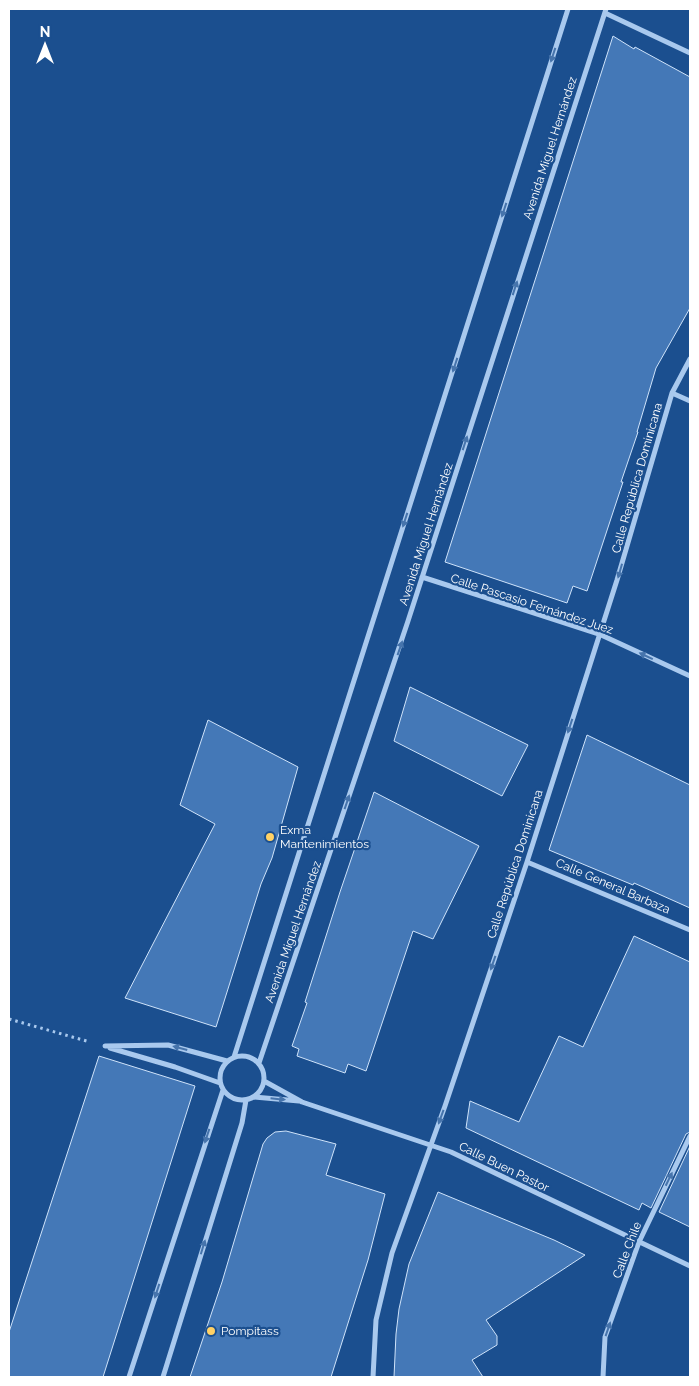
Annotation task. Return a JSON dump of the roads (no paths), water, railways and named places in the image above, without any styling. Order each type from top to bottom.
[{"type":"street","name":"Avenida Miguel Hernández","points":[[234,1057],[568,9]]},
{"type":"street","name":"Avenida Miguel Hernández","points":[[259,1063],[405,631],[605,11]]},
{"type":"street","points":[[605,11],[690,53]]},
{"type":"street","name":"Calle República Dominicana","points":[[373,1377],[376,1320],[392,1253],[432,1145],[527,862],[617,580],[672,393],[690,359]]},
{"type":"street","points":[[672,393],[690,401]]},
{"type":"street","name":"Calle Pascasio Fernández Juez","points":[[422,577],[599,634],[690,676]]},
{"type":"street","name":"Calle General Barbaza","points":[[527,862],[690,930]]},
{"type":"street","points":[[220,1083],[105,1046],[168,1045],[227,1061]]},
{"type":"street","points":[[242,1055],[251,1058],[259,1063],[264,1072],[264,1086],[254,1097],[246,1100],[237,1100],[229,1097],[223,1090],[219,1074],[227,1061],[234,1057],[242,1055]]},
{"type":"street","name":"Calle Buen Pastor","points":[[264,1081],[302,1102],[432,1145],[690,1266]]},
{"type":"street","points":[[129,1377],[223,1090]]},
{"type":"street","name":"Calle Buen Pastor","points":[[254,1097],[302,1102]]},
{"type":"street","points":[[163,1377],[242,1123],[246,1100]]},
{"type":"street","name":"Calle Chile","points":[[603,1377],[605,1337],[638,1242],[690,1136]]},
{"type":"place","name":"Exma Mantenimientos","points":[[270,837]]},
{"type":"place","name":"Pompitass","points":[[211,1331]]}]
